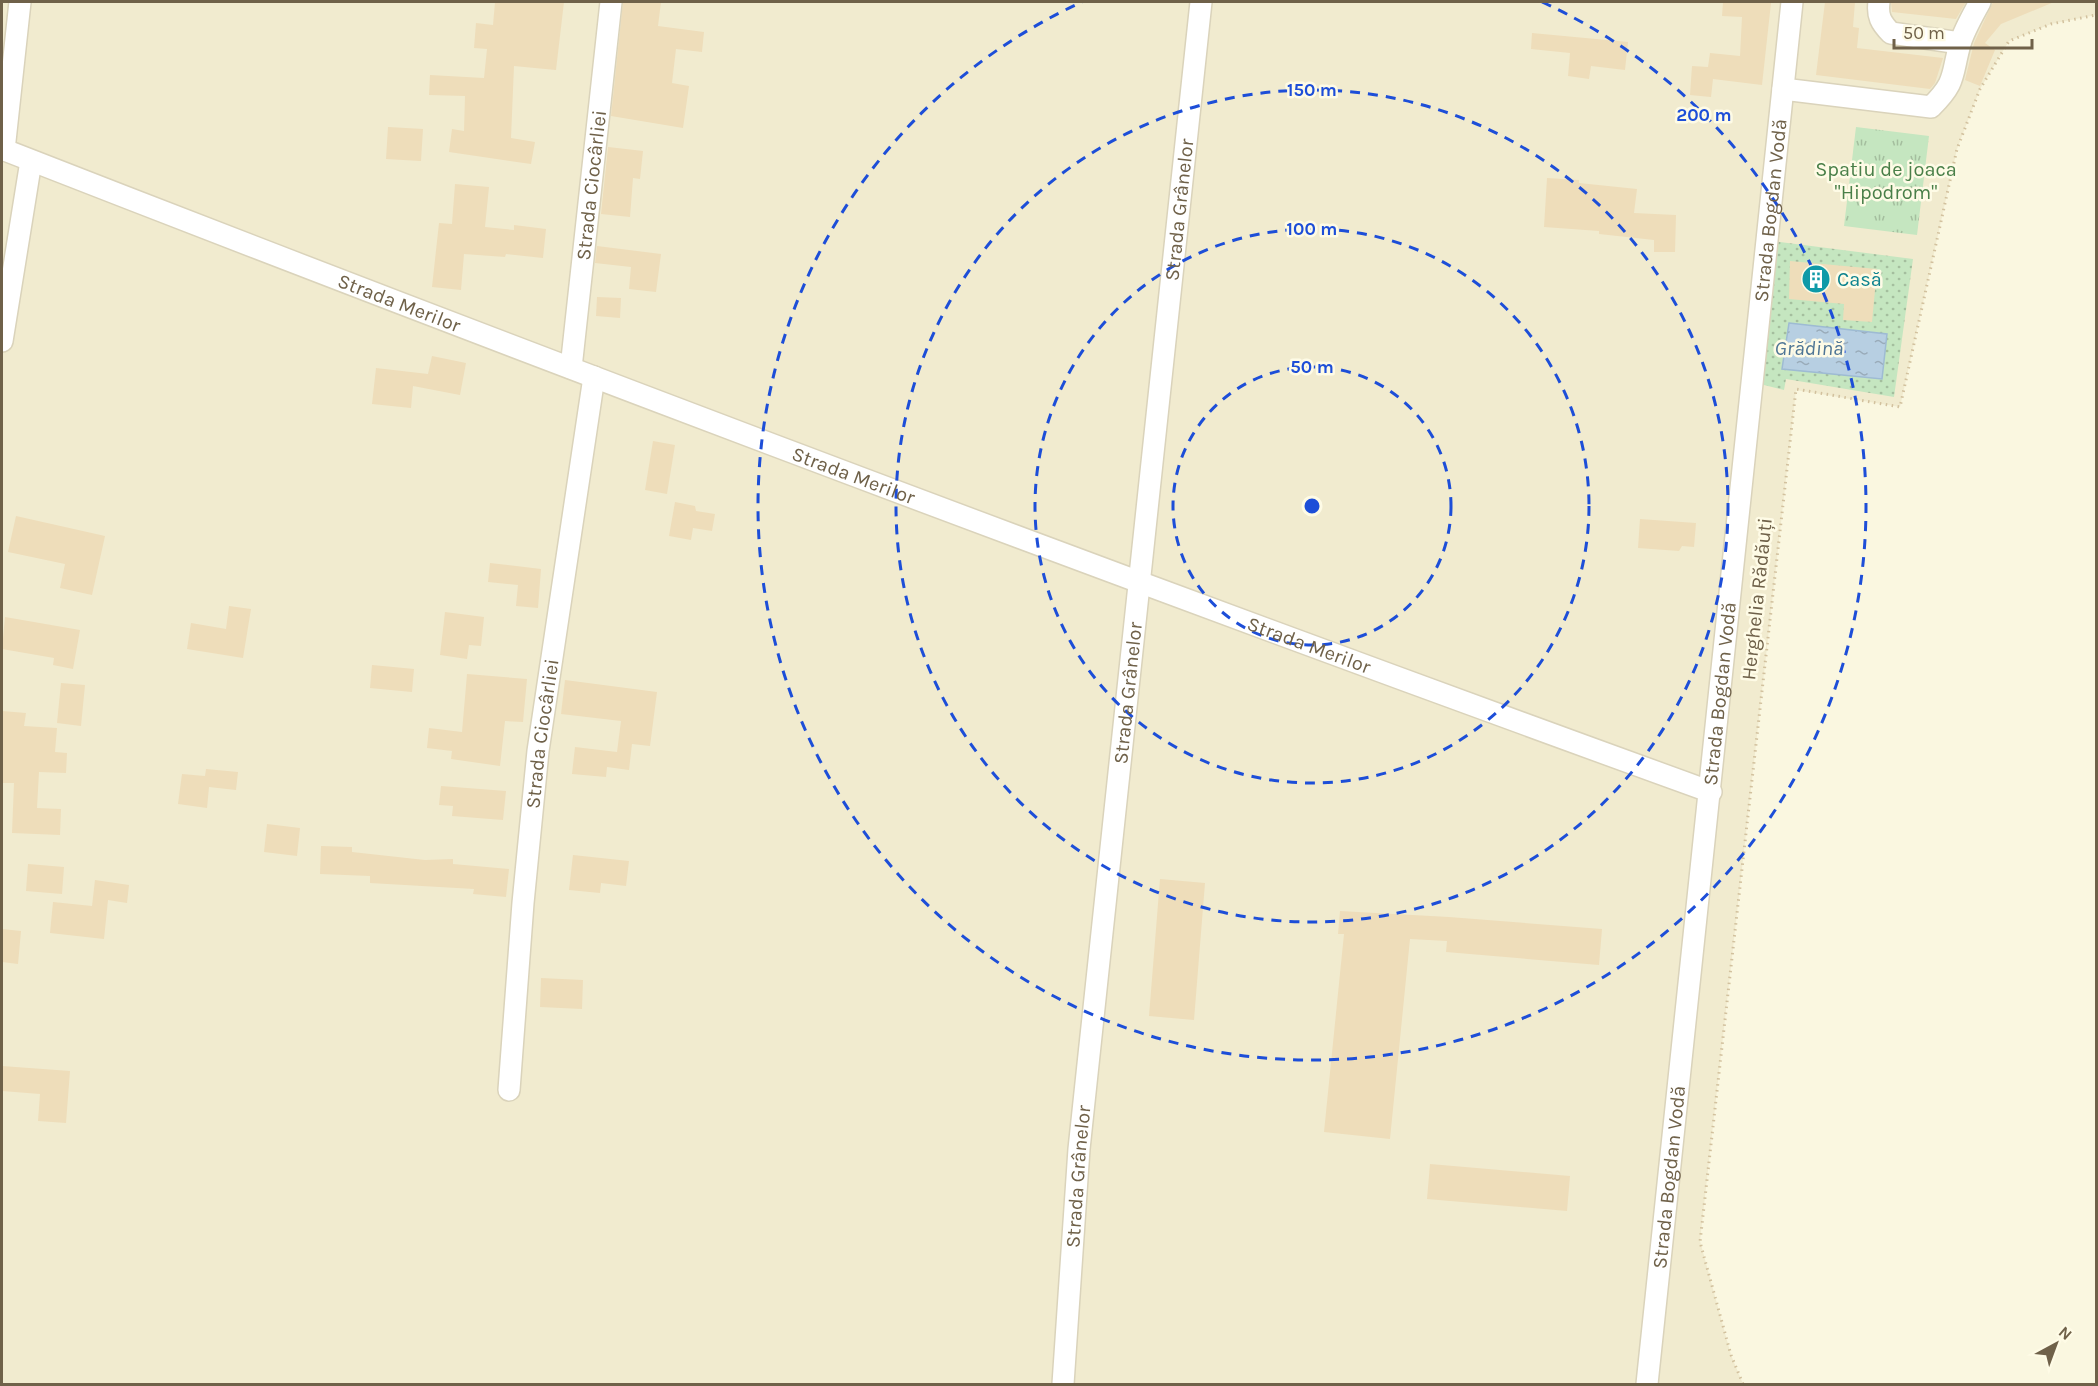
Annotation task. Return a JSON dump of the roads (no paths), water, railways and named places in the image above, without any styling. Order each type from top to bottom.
[{"type":"street","points":[[3,149],[20,2]]},
{"type":"street","name":"Strada Ciocârliei","points":[[571,368],[611,2]]},
{"type":"street","name":"Strada Grânelor","points":[[1063,1384],[1079,1149],[1201,2]]},
{"type":"street","name":"Strada Bogdan Vodă","points":[[1647,1384],[1711,792],[1792,2]]},
{"type":"street","points":[[1879,2],[1877,12],[1880,21],[1891,33],[1960,43]]},
{"type":"street","points":[[1783,89],[1931,107],[1955,75],[1960,43],[1980,2]]},
{"type":"street","name":"Strada Merilor","points":[[3,149],[594,377],[1140,583],[1711,792]]},
{"type":"street","points":[[2,341],[31,161]]},
{"type":"street","name":"Strada Ciocârliei","points":[[509,1090],[523,903],[538,751],[594,377]]},
{"type":"water","name":"Grădină","points":[[1789,323],[1887,334],[1882,379],[1782,369]]},
{"type":"place","name":"Casă","points":[[1816,279]]},
{"type":"park label","name":"Spatiu de joaca \"Hipodrom\"","points":[[1886,180]]}]
